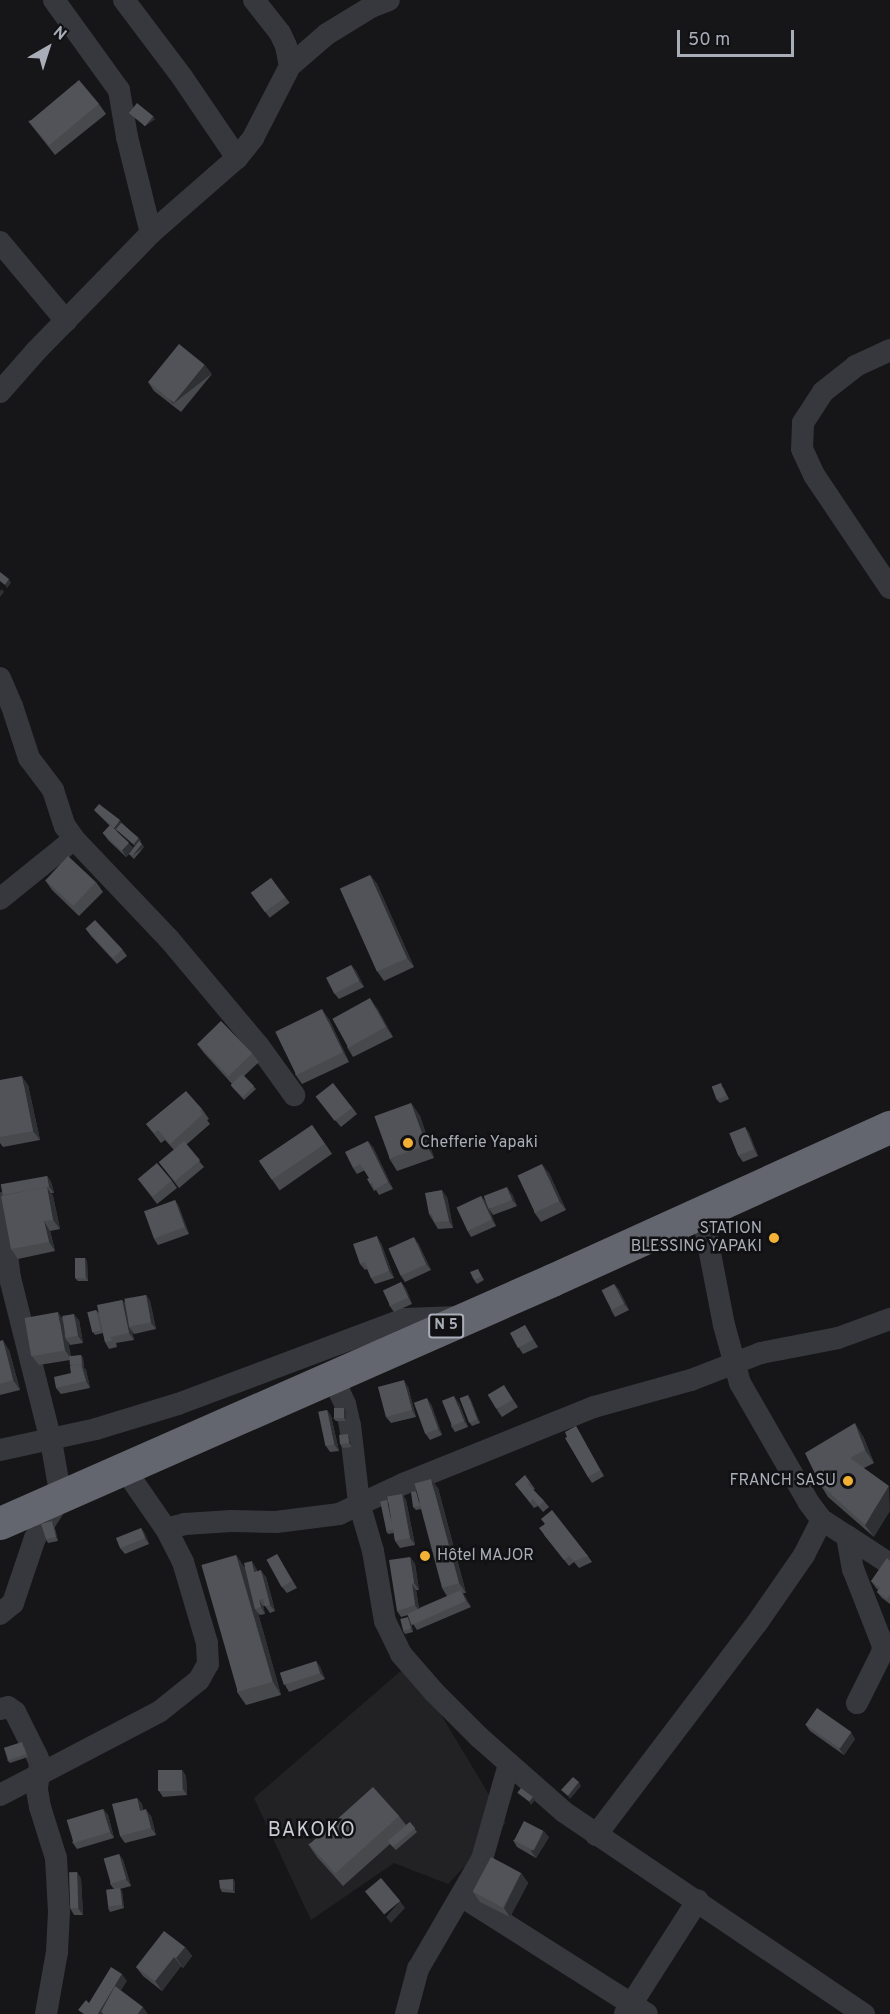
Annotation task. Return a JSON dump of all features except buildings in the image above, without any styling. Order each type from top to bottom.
[{"type":"highway","name":"N 5","points":[[0,1523],[890,1127]]},
{"type":"street","points":[[54,0],[119,90],[151,233]]},
{"type":"street","points":[[124,0],[182,77],[237,158]]},
{"type":"street","points":[[254,0],[280,33],[286,46],[290,66]]},
{"type":"street","points":[[0,392],[151,233],[237,158],[253,138],[290,66],[327,34],[370,7],[389,0]]},
{"type":"street","points":[[0,242],[66,321]]},
{"type":"street","points":[[890,350],[856,366],[823,392],[803,423],[802,449],[814,475],[890,588]]},
{"type":"street","points":[[0,678],[29,758],[52,790],[65,826],[74,839],[169,939],[258,1045],[294,1095]]},
{"type":"street","points":[[0,899],[74,839]]},
{"type":"street","points":[[258,1045],[280,1032]]},
{"type":"street","points":[[0,1203],[10,1278],[51,1441],[61,1497],[35,1538],[14,1603],[0,1614]]},
{"type":"street","points":[[702,1212],[733,1362],[740,1383],[809,1503],[822,1520],[890,1564]]},
{"type":"street","points":[[0,1450],[51,1441],[177,1404],[404,1319],[467,1317]]},
{"type":"street","points":[[166,1529],[185,1524],[310,1519],[339,1514],[359,1503],[550,1422],[594,1407],[691,1380],[760,1353],[838,1338],[890,1319]]},
{"type":"street","points":[[332,1376],[345,1404],[350,1425],[359,1503],[373,1551],[385,1621],[401,1654],[434,1692],[509,1764],[564,1812],[596,1835],[698,1899],[864,2014]]},
{"type":"street","points":[[0,1795],[159,1712],[198,1680],[208,1664],[207,1643],[183,1562],[166,1529],[123,1467]]},
{"type":"street","points":[[596,1835],[757,1623],[804,1555],[822,1520]]},
{"type":"street","points":[[847,1536],[853,1569],[883,1646],[882,1653],[857,1703]]},
{"type":"street","points":[[0,1709],[8,1707],[15,1712],[37,1756],[39,1774],[37,1790],[40,1807],[56,1858],[59,1889],[57,1952],[46,2014]]},
{"type":"street","points":[[406,2014],[418,1969],[482,1858],[509,1764]]},
{"type":"street","points":[[461,1896],[635,2010],[698,1899]]},
{"type":"shaded area","points":[[410,1663],[506,1823],[448,1884],[394,1863],[311,1920],[254,1798]]},
{"type":"place","name":"Chefferie Yapaki","points":[[408,1143]]},
{"type":"place","name":"STATION BLESSING YAPAKI","points":[[774,1238]]},
{"type":"place","name":"FRANCH SASU","points":[[848,1481]]},
{"type":"place","name":"Hôtel MAJOR","points":[[425,1556]]},
{"type":"district","name":"BAKOKO","points":[[312,1831]]}]
